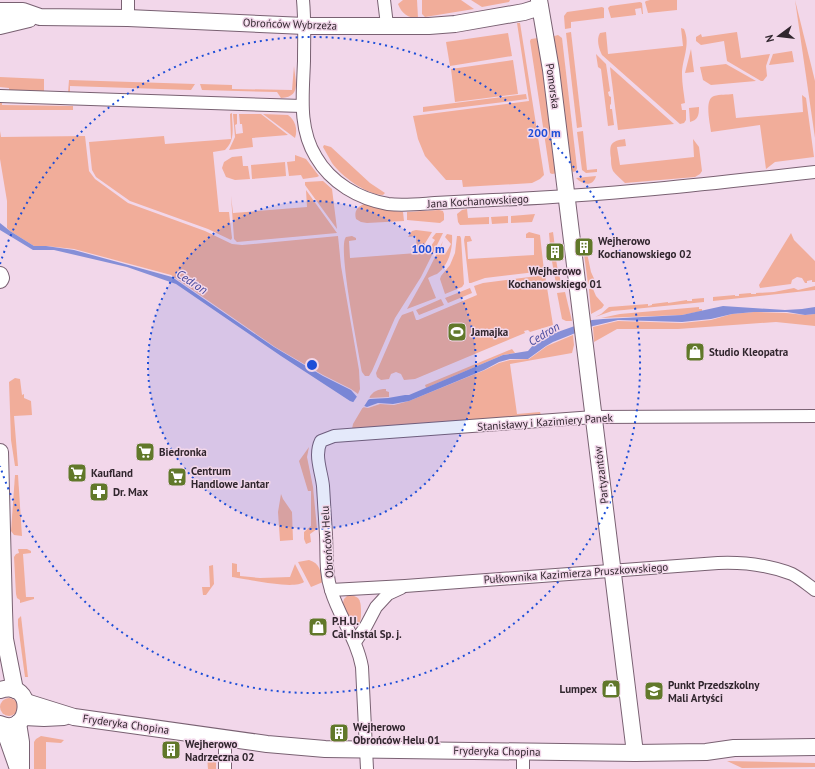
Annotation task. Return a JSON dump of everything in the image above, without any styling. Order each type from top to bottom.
[{"type":"street","points":[[128,0],[128,18]]},
{"type":"street","name":"Jana Kochanowskiego","points":[[303,0],[305,26],[302,106],[304,126],[310,148],[317,160],[337,182],[354,194],[370,200],[400,205],[567,196],[710,184],[815,172]]},
{"type":"street","points":[[384,0],[387,25]]},
{"type":"street","name":"Obrońców Wybrzeża","points":[[0,11],[23,12],[39,16],[128,18],[305,26],[429,26],[454,24],[520,13],[539,4]]},
{"type":"street","name":"Pomorska","points":[[539,4],[551,70],[567,196]]},
{"type":"street","name":"Obrońców Wybrzeża","points":[[0,26],[39,16]]},
{"type":"street","points":[[0,96],[302,106]]},
{"type":"street","name":"Partyzantów","points":[[567,196],[635,753]]},
{"type":"street","points":[[0,275],[0,280]]},
{"type":"street","name":"Stanisławy i Kazimiery Panek","points":[[323,484],[318,456],[319,446],[322,441],[334,436],[594,417],[815,416]]},
{"type":"street","points":[[0,452],[5,690],[22,694],[14,718],[21,742],[20,769]]},
{"type":"street","name":"Obrońców Helu","points":[[323,484],[327,570],[331,590],[355,642],[362,667],[367,769]]},
{"type":"street","name":"Pułkownika Kazimierza Pruszkowskiego","points":[[331,590],[736,562],[757,565],[793,575],[815,590]]},
{"type":"street","points":[[355,642],[366,626],[376,607],[388,594],[405,586]]},
{"type":"street","name":"Fryderyka Chopina","points":[[14,718],[74,717],[225,738],[298,746],[366,750],[635,753],[706,752],[734,748],[815,747]]},
{"type":"street","points":[[225,738],[225,769]]},
{"type":"street","points":[[523,752],[523,769]]},
{"type":"street","name":"Fryderyka Chopina","points":[[706,752],[736,756],[815,757]]},
{"type":"shaded area","points":[[403,0],[417,0],[418,18],[408,16],[403,13],[398,4]]},
{"type":"shaded area","points":[[422,0],[461,0],[474,9],[425,17],[422,14]]},
{"type":"shaded area","points":[[471,0],[510,0],[509,2],[482,7]]},
{"type":"shaded area","points":[[650,0],[677,0],[677,10],[648,13],[645,2]]},
{"type":"shaded area","points":[[795,0],[815,81],[815,138]]},
{"type":"shaded area","points":[[642,3],[643,14],[641,8],[635,9],[636,15],[611,18],[608,8],[610,6]]},
{"type":"shaded area","points":[[602,7],[604,8],[604,18],[571,22],[571,28],[565,29],[564,16],[567,12]]},
{"type":"shaded area","points":[[517,23],[520,23],[544,175],[532,183],[463,187],[462,180],[446,180],[425,156],[418,139],[413,116],[529,101]]},
{"type":"shaded area","points":[[681,28],[684,29],[687,41],[682,68],[685,103],[681,104],[682,110],[686,110],[686,120],[684,123],[680,124],[602,55],[598,41],[600,33],[606,32],[608,54],[683,46]]},
{"type":"shaded area","points":[[571,32],[582,127],[577,128],[566,33]]},
{"type":"shaded area","points":[[737,32],[741,58],[770,54],[766,66],[767,76],[763,81],[727,61],[724,41],[701,45],[696,41],[696,37],[701,34],[702,37]]},
{"type":"shaded area","points":[[508,33],[512,56],[450,66],[446,42]]},
{"type":"shaded area","points":[[558,35],[562,38],[577,168],[576,171],[573,172],[570,165],[551,37]]},
{"type":"shaded area","points":[[538,38],[558,173],[552,174],[550,173],[530,41],[531,39]]},
{"type":"shaded area","points":[[691,49],[694,72],[685,73]]},
{"type":"shaded area","points":[[792,51],[794,62],[769,65],[773,54]]},
{"type":"shaded area","points":[[596,54],[606,64],[610,91],[608,92],[609,96],[611,97],[610,109],[612,109],[614,125],[608,126],[601,69],[598,67]]},
{"type":"shaded area","points":[[513,60],[518,94],[455,102],[451,69]]},
{"type":"shaded area","points":[[726,64],[756,81],[711,85],[703,80],[700,67]]},
{"type":"shaded area","points":[[294,66],[296,87],[292,95],[288,97],[281,98],[277,92],[202,90],[200,84],[232,85],[232,89],[292,90]]},
{"type":"shaded area","points":[[610,67],[674,124],[618,130]]},
{"type":"shaded area","points":[[0,77],[44,79],[44,92],[9,91],[9,88],[0,87]]},
{"type":"shaded area","points":[[69,80],[195,84],[191,90],[70,86],[70,93],[68,93]]},
{"type":"shaded area","points":[[526,94],[527,99],[423,112],[423,107]]},
{"type":"shaded area","points":[[733,94],[736,118],[803,112],[802,95],[806,98],[814,157],[775,162],[766,169],[760,125],[711,132],[708,106],[711,98],[716,95]]},
{"type":"shaded area","points":[[0,102],[2,102],[2,105],[73,106],[73,110],[0,110]]},
{"type":"shaded area","points":[[699,107],[698,117],[690,122],[689,108]]},
{"type":"shaded area","points":[[232,113],[233,133],[231,142],[225,150],[213,152],[219,212],[229,212],[231,240],[208,229],[130,201],[96,177],[92,170],[89,142],[164,136],[165,144],[231,139],[230,114]]},
{"type":"shaded area","points":[[233,114],[237,114],[237,124],[235,125],[236,134],[243,133],[239,114],[261,114],[288,135],[252,138],[253,147],[229,150],[235,137]]},
{"type":"shaded area","points":[[263,114],[288,115],[295,125],[295,138]]},
{"type":"shaded area","points":[[0,131],[1,137],[85,136],[89,171],[95,179],[128,203],[205,231],[232,244],[242,245],[338,236],[341,266],[359,370],[360,389],[358,394],[275,347],[171,275],[74,249],[34,246],[10,231],[7,228],[7,201],[0,159]]},
{"type":"shaded area","points":[[583,131],[587,170],[597,169],[597,172],[586,173],[582,170],[577,132]]},
{"type":"shaded area","points":[[625,139],[626,146],[617,147],[620,165],[694,157],[693,139],[699,147],[702,171],[695,177],[625,183],[613,171],[610,149],[614,142]]},
{"type":"shaded area","points":[[324,145],[331,147],[370,183],[385,193],[383,195],[370,192],[348,179],[332,163],[323,147]]},
{"type":"shaded area","points":[[295,155],[306,159],[319,176],[303,179],[301,175],[289,176],[287,162],[295,161]]},
{"type":"shaded area","points":[[242,156],[243,166],[248,166],[250,179],[235,180],[226,177],[222,168],[224,162],[232,157]]},
{"type":"shaded area","points":[[285,162],[286,176],[252,179],[251,165]]},
{"type":"shaded area","points":[[596,176],[593,182],[588,184],[576,178]]},
{"type":"shaded area","points":[[323,181],[332,189],[337,229],[305,185],[305,182]]},
{"type":"shaded area","points":[[306,190],[337,233],[237,242],[234,239],[231,196],[233,213],[307,207]]},
{"type":"shaded area","points":[[364,204],[385,210],[403,212],[404,221],[361,222],[356,219],[355,214],[358,208]]},
{"type":"shaded area","points":[[467,209],[468,218],[489,217],[489,224],[460,225],[457,214],[462,210]]},
{"type":"shaded area","points":[[443,211],[444,214],[444,220],[440,223],[407,220],[407,212]]},
{"type":"shaded area","points":[[535,214],[532,222],[511,223],[511,216]]},
{"type":"shaded area","points":[[508,216],[508,223],[492,224],[491,217]]},
{"type":"shaded area","points":[[412,231],[432,232],[424,245],[429,249],[435,240],[432,238],[436,233],[443,233],[421,277],[395,318],[372,371],[369,376],[365,376],[362,372],[346,279],[344,245],[346,237],[352,236],[356,238],[356,240],[349,241],[350,258],[417,253],[416,236],[408,237]]},
{"type":"shaded area","points":[[529,232],[540,235],[544,271],[485,278],[469,283],[464,240],[465,236],[470,236],[472,241],[467,242],[468,259],[534,255],[534,238],[526,238],[526,234]]},
{"type":"shaded area","points":[[553,232],[557,267],[564,288],[557,289],[551,256],[549,233]]},
{"type":"shaded area","points":[[791,233],[794,240],[815,261],[815,282],[812,282],[812,280],[805,283],[802,278],[797,277],[792,280],[791,284],[760,288],[759,285]]},
{"type":"shaded area","points":[[447,234],[452,235],[452,240],[451,251],[445,266],[437,274],[428,278],[436,298],[407,309],[443,241],[440,250],[446,253],[451,244],[445,237]]},
{"type":"shaded area","points":[[457,236],[460,236],[461,238],[464,284],[462,287],[445,294],[440,279],[450,265],[455,253]]},
{"type":"shaded area","points":[[587,253],[591,272],[596,283],[588,284],[584,254]]},
{"type":"shaded area","points":[[545,275],[553,325],[530,332],[528,330],[524,331],[525,333],[415,379],[404,380],[401,374],[396,372],[391,374],[389,379],[381,380],[377,377],[376,373],[402,315],[413,311],[416,320],[418,320],[477,295],[474,286],[483,283]]},
{"type":"shaded area","points":[[815,286],[815,290],[713,301],[713,297],[739,296],[739,294],[756,294],[794,288],[798,290]]},
{"type":"shaded area","points":[[470,288],[472,293],[448,303],[445,298]]},
{"type":"shaded area","points":[[589,289],[593,289],[596,296],[604,305],[602,308],[591,314]]},
{"type":"shaded area","points":[[565,292],[572,321],[562,319],[557,293]]},
{"type":"shaded area","points":[[704,298],[704,302],[612,311],[595,317],[609,307],[648,304],[648,306],[652,304],[687,300],[692,301],[692,299]]},
{"type":"shaded area","points":[[441,299],[444,305],[419,315],[416,310]]},
{"type":"shaded area","points":[[699,307],[702,311],[682,315],[601,318],[620,314]]},
{"type":"shaded area","points":[[754,312],[805,315],[815,314],[815,326],[776,322],[678,329],[617,329],[594,342],[593,327],[618,321],[682,323],[711,320],[732,314]]},
{"type":"shaded area","points":[[573,335],[574,345],[572,353],[510,364],[517,414],[540,412],[541,415],[352,429],[353,424],[363,407],[368,408],[380,404],[394,405],[409,401],[499,363],[510,360],[529,359],[547,346]]},
{"type":"shaded area","points":[[512,349],[515,353],[503,355],[426,388],[425,385]]},
{"type":"shaded area","points":[[15,378],[20,379],[22,395],[24,394],[24,398],[31,401],[32,415],[14,416],[18,466],[15,466],[11,440],[9,382]]},
{"type":"shaded area","points":[[386,389],[386,391],[389,392],[389,397],[369,398],[376,391]]},
{"type":"shaded area","points":[[309,447],[307,457],[313,487],[317,529],[310,534],[311,542],[306,544],[304,532],[311,526],[311,491],[308,491],[299,461]]},
{"type":"shaded area","points":[[15,475],[18,475],[22,536],[14,535],[11,531]]},
{"type":"shaded area","points":[[281,494],[292,512],[293,540],[280,541],[278,512]]},
{"type":"shaded area","points":[[18,549],[27,549],[31,551],[31,553],[23,554],[26,597],[34,597],[34,599],[20,603],[20,600],[17,598],[16,594],[14,557],[19,553]]},
{"type":"shaded area","points":[[309,560],[316,563],[318,566],[321,571],[323,582],[311,587],[298,562]]},
{"type":"shaded area","points":[[232,563],[237,564],[237,572],[240,572],[240,576],[260,578],[290,577],[295,564],[304,582],[291,585],[259,582],[232,577]]},
{"type":"shaded area","points":[[213,565],[214,584],[206,595],[203,595],[202,587],[210,587],[209,566]]},
{"type":"shaded area","points":[[347,596],[355,596],[359,599],[361,617],[358,625],[354,626],[351,624],[343,603]]},
{"type":"shaded area","points":[[21,616],[28,677],[25,677],[18,625],[18,619]]},
{"type":"shaded area","points":[[9,698],[15,701],[18,707],[15,713],[9,716],[3,713],[0,707],[3,701]]},
{"type":"shaded area","points":[[41,736],[64,740],[61,743],[46,742],[46,769],[34,769],[34,742]]},
{"type":"shaded area","points":[[207,756],[216,757],[216,769],[208,769]]},
{"type":"shaded area","points":[[727,761],[815,763],[815,767],[742,768]]},
{"type":"water","points":[[0,223],[34,246],[74,250],[172,277],[274,347],[323,376],[351,390],[358,398],[364,401],[409,395],[503,355],[528,351],[534,344],[549,335],[592,320],[682,315],[723,306],[785,310],[815,307],[815,314],[805,315],[787,312],[754,312],[682,322],[618,320],[593,326],[553,342],[528,359],[510,359],[499,362],[484,370],[409,401],[393,404],[378,403],[367,407],[350,401],[176,284],[127,267],[54,250],[33,250],[0,230]]},
{"type":"pier","points":[[358,395],[365,399],[370,397],[363,408],[352,404]]},
{"type":"place","name":"Wejherowo Kochanowskiego 02","points":[[584,247]]},
{"type":"place","name":"Wejherowo Kochanowskiego 01","points":[[555,252]]},
{"type":"place","name":"Jamajka","points":[[457,332]]},
{"type":"place","name":"Studio Kleopatra","points":[[695,352]]},
{"type":"place","name":"Biedronka","points":[[145,452]]},
{"type":"place","name":"Kaufland","points":[[77,473]]},
{"type":"place","name":"Centrum Handlowe Jantar","points":[[177,477]]},
{"type":"place","name":"Dr. Max","points":[[99,492]]},
{"type":"place","name":"P.H.U. Cal-Instal Sp. j.","points":[[318,627]]},
{"type":"place","name":"Lumpex","points":[[611,689]]},
{"type":"place","name":"Punkt Przedszkolny Mali Artyści","points":[[654,691]]},
{"type":"place","name":"Wejherowo Obrońców Helu 01","points":[[339,733]]},
{"type":"place","name":"Wejherowo Nadrzeczna 02","points":[[171,750]]},
{"type":"water label","name":"Cedron","points":[[192,282]]},
{"type":"water label","name":"Cedron","points":[[544,334]]}]
